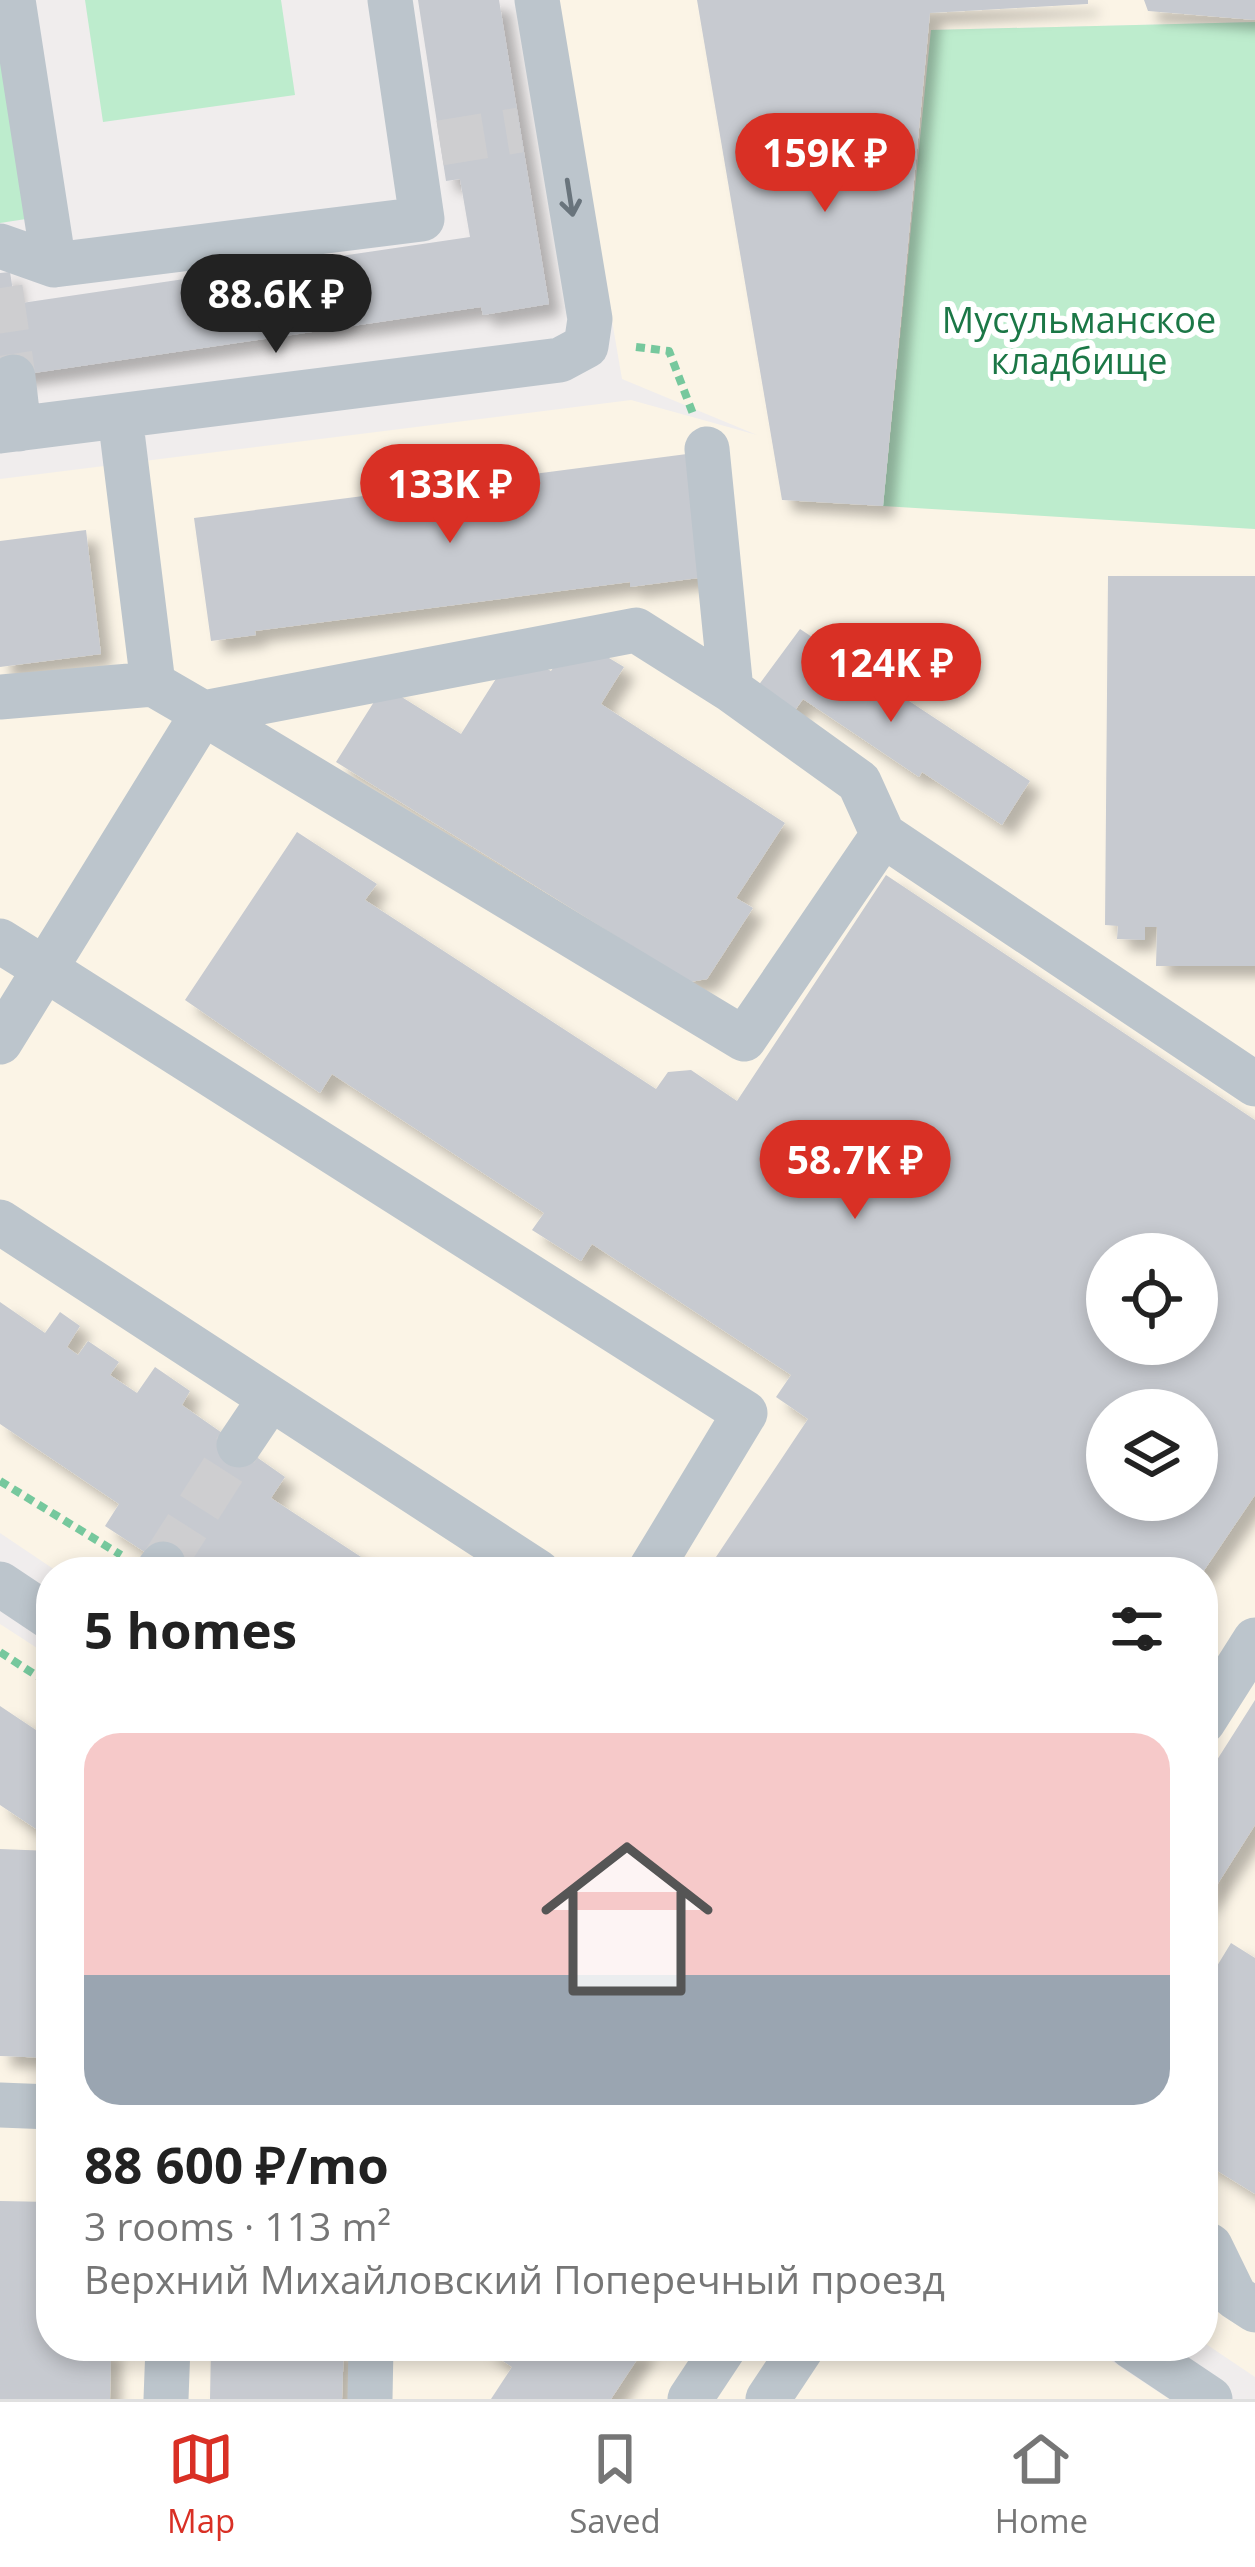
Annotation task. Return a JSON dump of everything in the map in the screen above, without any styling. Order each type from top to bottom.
[{"type":"street","points":[[14,0],[54,265]]},
{"type":"street","points":[[0,246],[54,265],[422,219],[426,145],[389,0]]},
{"type":"street","points":[[13,377],[9,430],[560,361],[586,346],[590,319],[539,127],[537,0]]},
{"type":"street","points":[[120,416],[153,683]]},
{"type":"street","points":[[707,449],[730,689]]},
{"type":"street","points":[[0,1042],[203,713],[636,630],[730,689],[859,782],[883,835],[1255,1084]]},
{"type":"street","points":[[0,697],[153,683],[744,1039],[883,835]]},
{"type":"street","points":[[0,940],[746,1413],[658,1557]]},
{"type":"street","points":[[0,1222],[515,1557]]},
{"type":"street","points":[[239,1445],[271,1400]]},
{"type":"street","points":[[0,1584],[36,1608]]},
{"type":"street","points":[[1218,1698],[1255,1640]]},
{"type":"street","points":[[0,2104],[36,2106]]},
{"type":"street","points":[[1218,2263],[1234,2297],[1255,2310]]},
{"type":"street","points":[[166,2399],[167,2361]]},
{"type":"street","points":[[370,2399],[371,2361]]},
{"type":"street","points":[[690,2399],[714,2361]]},
{"type":"street","points":[[769,2399],[793,2361]]},
{"type":"street","points":[[1153,2361],[1210,2399]]},
{"type":"path","points":[[636,347],[669,351],[707,449]]},
{"type":"path","points":[[0,1481],[133,1557]]},
{"type":"path","points":[[0,1652],[36,1675]]},
{"type":"shaded area","points":[[557,0],[1255,0],[1255,22],[931,30],[883,505],[1255,529],[1255,2377],[1218,2352],[1218,1557],[36,1557],[0,1533],[0,479],[631,400],[757,435],[622,379]]},
{"type":"shaded area","points":[[0,1624],[36,1647],[36,2361],[1112,2361],[1169,2399],[0,2399]]},
{"type":"green space","points":[[85,0],[281,0],[295,95],[103,122]]},
{"type":"green space","name":"Мусульманское кладбище","points":[[1255,22],[1255,529],[883,506],[931,30]]},
{"type":"green space","points":[[0,46],[26,219],[0,223]]},
{"type":"building","points":[[418,0],[499,0],[549,304],[483,315],[481,307],[0,378],[0,273],[10,272],[15,304],[470,237],[460,179],[446,181]]},
{"type":"building","points":[[697,0],[1088,0],[1088,4],[930,13],[883,506],[782,500]]},
{"type":"building","points":[[1144,0],[1255,0],[1255,20],[1148,11]]},
{"type":"building","points":[[687,454],[706,577],[630,587],[630,582],[255,631],[256,635],[211,641],[194,518]]},
{"type":"building","points":[[86,530],[101,654],[0,667],[0,541]]},
{"type":"building","points":[[1108,576],[1255,576],[1255,966],[1156,966],[1157,927],[1145,927],[1145,940],[1117,939],[1118,926],[1105,925]]},
{"type":"building","points":[[800,629],[1030,781],[1002,825],[922,772],[919,777],[803,699],[791,716],[755,690]]},
{"type":"building","points":[[566,648],[594,649],[624,667],[601,704],[785,823],[736,898],[753,908],[707,979],[690,982],[336,762],[384,686],[461,734],[504,666],[534,662],[551,671]]},
{"type":"building","points":[[297,832],[377,884],[365,900],[656,1089],[668,1072],[691,1070],[737,1101],[886,875],[1255,1120],[1255,1495],[1213,1557],[716,1557],[808,1419],[776,1397],[791,1375],[592,1244],[581,1261],[532,1230],[544,1213],[332,1074],[320,1093],[185,1000]]},
{"type":"building","points":[[0,1302],[45,1333],[60,1312],[80,1326],[67,1347],[78,1355],[88,1341],[119,1362],[110,1375],[137,1393],[155,1367],[190,1391],[182,1405],[285,1477],[271,1498],[361,1557],[152,1557],[105,1526],[119,1504],[0,1424]]},
{"type":"building","points":[[1255,1700],[1255,1825],[1218,1883],[1218,1758]]},
{"type":"building","points":[[0,1706],[36,1730],[36,1829],[0,1805]]},
{"type":"building","points":[[0,1849],[36,1850],[36,2057],[0,2056]]},
{"type":"building","points":[[1231,1943],[1255,1958],[1255,2194],[1218,2171],[1218,1964]]},
{"type":"building","points":[[0,2201],[36,2202],[36,2361],[111,2361],[110,2399],[0,2399]]},
{"type":"building","points":[[211,2361],[343,2361],[342,2399],[210,2399]]},
{"type":"building","points":[[503,2361],[636,2361],[611,2399],[491,2399],[512,2367]]},
{"type":"tunnel","points":[[440,143],[520,130]]},
{"type":"tunnel","points":[[0,288],[13,377]]},
{"type":"tunnel","points":[[167,1557],[239,1445]]}]
